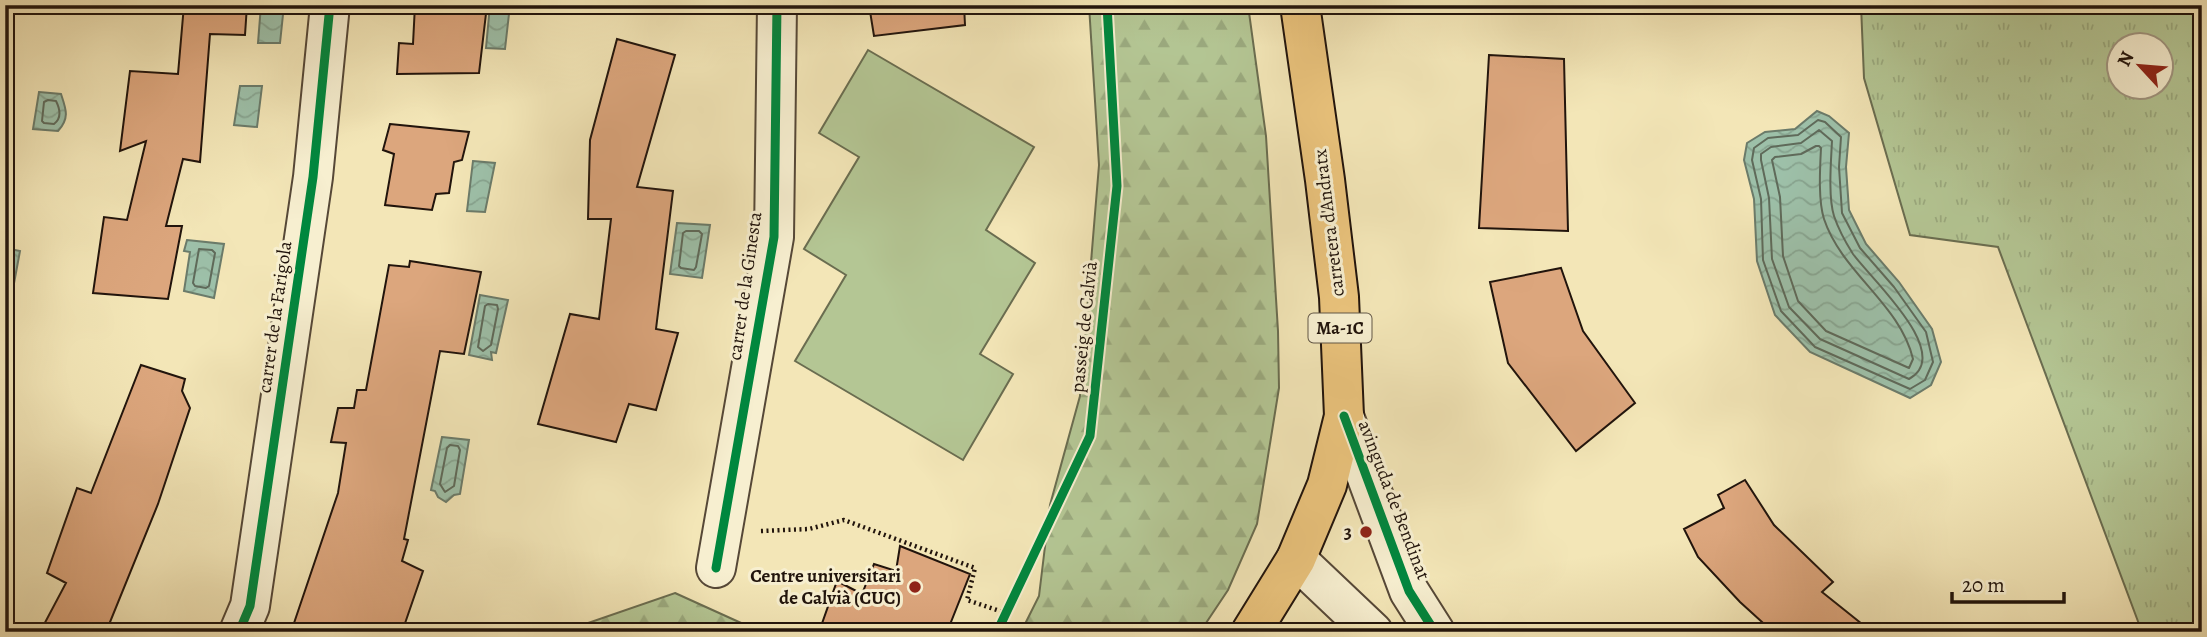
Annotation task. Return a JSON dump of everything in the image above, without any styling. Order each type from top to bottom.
[{"type":"main road","name":"carretera d'Andratx","points":[[1251,632],[1296,559],[1327,485],[1344,416],[1339,297],[1300,5]]},
{"type":"street","name":"carrer de la Farigola","points":[[239,632],[250,606],[312,190],[330,5]]},
{"type":"street","name":"carrer de la Ginesta","points":[[719,550],[774,237],[777,5]]},
{"type":"street","name":"avinguda de Bendinat","points":[[1344,416],[1409,591],[1435,632]]},
{"type":"street","points":[[1296,559],[1373,632]]},
{"type":"path","points":[[719,550],[844,520],[975,568],[967,600],[1004,618],[1012,602]]},
{"type":"green space","points":[[1089,5],[1248,5],[1266,136],[1279,388],[1257,524],[1228,590],[1200,632],[1021,632],[1039,596],[1050,505],[1080,396],[1099,165]]},
{"type":"green space","points":[[1861,5],[2202,5],[2202,632],[2142,632],[1998,247],[1910,235],[1864,78]]},
{"type":"green space","points":[[868,50],[1034,147],[986,230],[1035,263],[980,354],[1013,374],[963,460],[795,361],[846,275],[804,249],[859,157],[819,133]]},
{"type":"green space","points":[[675,593],[761,632],[562,632]]},
{"type":"water","points":[[261,5],[284,5],[280,43],[258,43]]},
{"type":"water","points":[[490,5],[510,5],[505,49],[486,48]]},
{"type":"water","points":[[240,86],[262,86],[257,127],[234,125]]},
{"type":"water","points":[[39,92],[61,94],[66,118],[58,131],[33,129]]},
{"type":"water","points":[[1817,111],[1829,116],[1849,133],[1846,167],[1849,210],[1866,244],[1899,282],[1932,329],[1941,362],[1931,385],[1910,398],[1810,352],[1775,315],[1757,261],[1754,199],[1744,160],[1747,143],[1765,132],[1795,129]]},
{"type":"water","points":[[473,161],[495,163],[485,212],[467,211]]},
{"type":"water","points":[[677,223],[710,225],[702,278],[670,274]]},
{"type":"water","points":[[187,240],[224,244],[214,298],[184,291],[190,252],[184,251]]},
{"type":"water","points":[[5,248],[20,251],[10,305],[5,304]]},
{"type":"water","points":[[480,295],[508,300],[496,353],[491,352],[492,360],[469,355]]},
{"type":"water","points":[[442,437],[469,440],[460,494],[454,495],[446,502],[431,490]]},
{"type":"building","points":[[184,5],[247,5],[245,35],[210,34],[200,162],[183,159],[166,226],[182,226],[168,299],[93,293],[104,217],[127,220],[146,141],[120,151],[130,71],[178,74]]},
{"type":"building","points":[[415,5],[487,5],[479,73],[397,74],[399,43],[413,44]]},
{"type":"building","points":[[869,5],[964,5],[965,25],[874,36]]},
{"type":"building","points":[[617,39],[675,55],[637,187],[673,191],[656,329],[678,333],[656,410],[629,404],[616,442],[538,424],[570,314],[599,319],[611,219],[588,219],[590,140]]},
{"type":"building","points":[[1489,55],[1564,59],[1568,231],[1479,228]]},
{"type":"building","points":[[390,124],[469,132],[462,160],[454,162],[449,193],[436,194],[432,210],[385,205],[394,154],[383,150]]},
{"type":"building","points":[[410,261],[481,272],[464,354],[440,351],[404,539],[408,540],[402,561],[423,571],[402,632],[291,632],[338,493],[346,443],[331,442],[338,408],[354,408],[357,390],[366,390],[389,265],[409,267]]},
{"type":"building","points":[[1561,268],[1583,331],[1635,403],[1576,451],[1508,363],[1490,282]]},
{"type":"building","points":[[141,365],[185,379],[182,391],[190,408],[158,504],[106,632],[40,632],[66,583],[47,573],[77,488],[91,493]]},
{"type":"building","points":[[1745,480],[1774,525],[1833,582],[1822,592],[1872,632],[1773,632],[1740,602],[1698,557],[1684,529],[1724,508],[1718,495]]},
{"type":"building","name":"Centre universitari de Calvià (CUC)","points":[[900,546],[970,574],[947,632],[819,632],[837,581],[862,594],[874,564],[896,571]]},
{"type":"cycle path","points":[[239,632],[250,606],[313,177],[330,5]]},
{"type":"cycle path","points":[[716,568],[774,237],[777,5]]},
{"type":"cycle path","name":"passeig de Calvià","points":[[997,632],[1090,436],[1117,186],[1107,5]]},
{"type":"cycle path","points":[[1344,416],[1409,591],[1435,632]]},
{"type":"place","name":"3","points":[[1366,532]]},
{"type":"place","name":"Centre universitari de Calvià (CUC)","points":[[915,587]]}]
